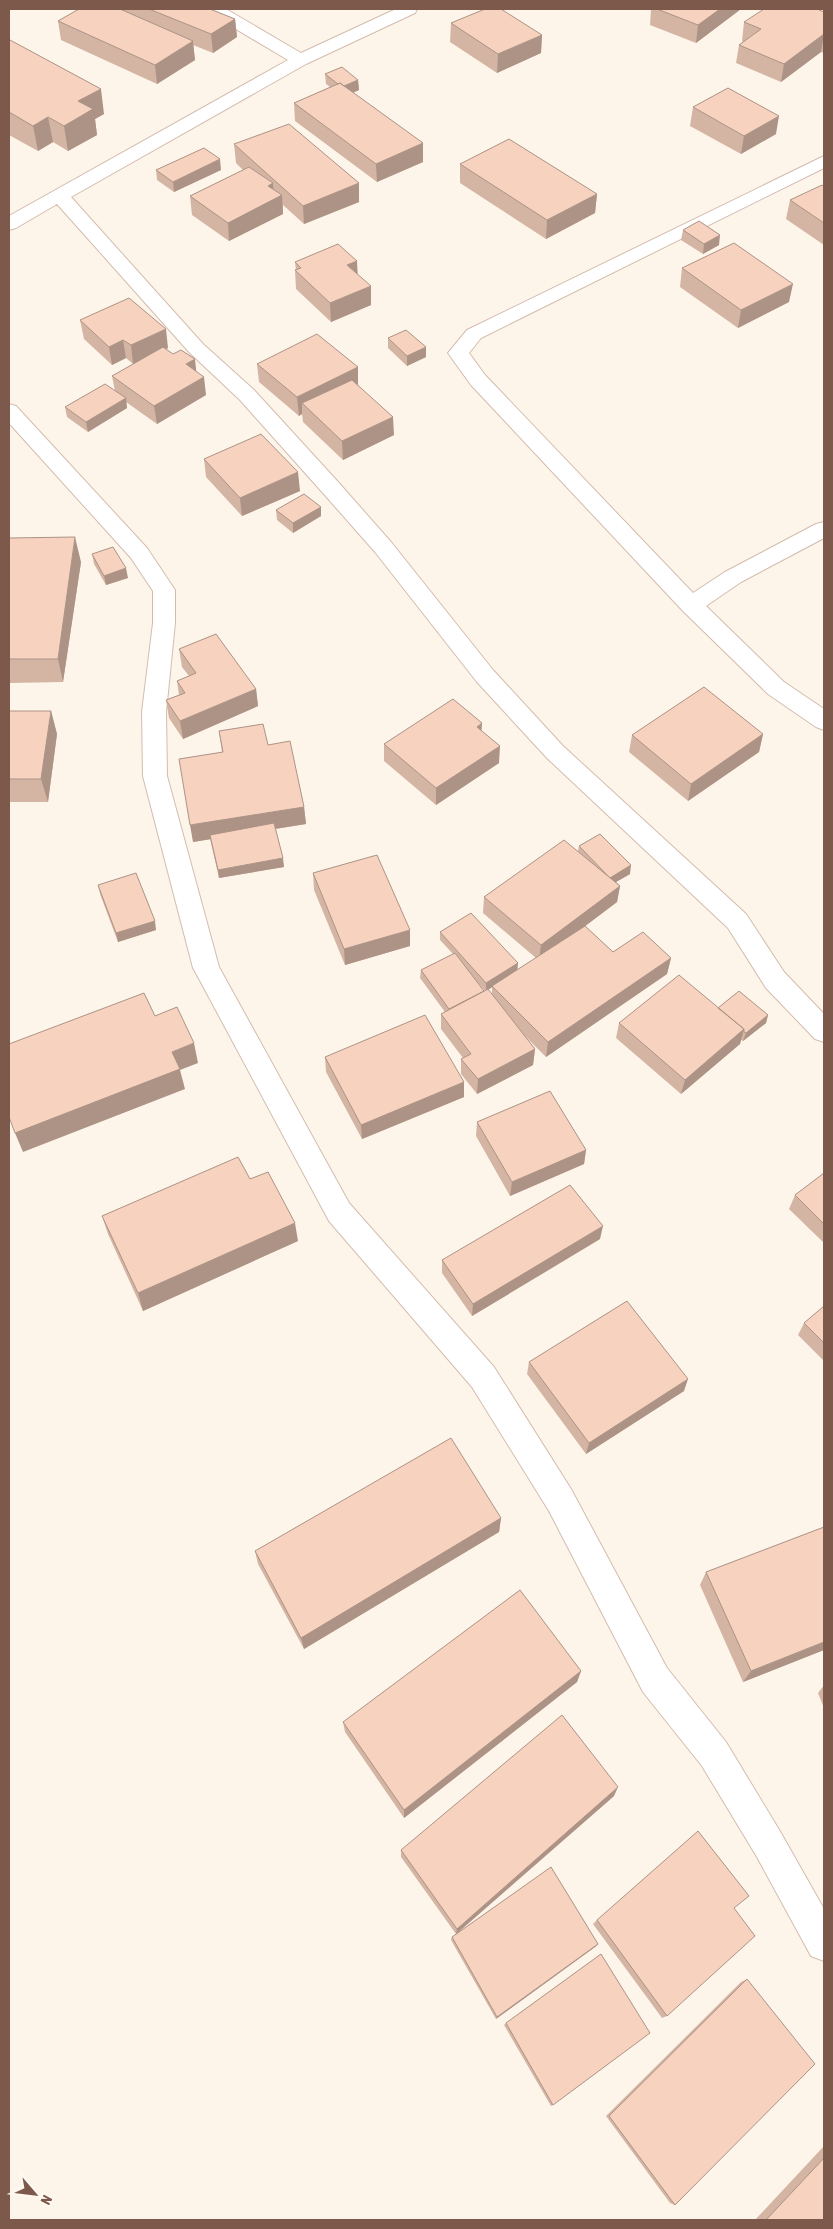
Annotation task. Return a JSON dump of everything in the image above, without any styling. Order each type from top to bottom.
[{"type":"street","points":[[215,9],[300,60]]},
{"type":"street","points":[[9,224],[300,60],[409,9]]},
{"type":"street","points":[[824,161],[474,334],[458,353],[478,380],[690,605],[776,688],[824,721]]},
{"type":"street","points":[[59,195],[196,348],[247,395],[331,488],[383,547],[486,676],[555,752],[737,921],[775,980],[824,1031]]},
{"type":"street","points":[[9,410],[139,553],[164,590],[164,623],[154,712],[155,776],[206,968],[338,1212],[483,1377],[560,1500],[654,1680],[714,1754],[769,1845],[824,1943]]},
{"type":"street","points":[[690,605],[733,577],[824,529]]},
{"type":"building","points":[[79,9],[120,9],[193,41],[155,65],[58,21]]},
{"type":"building","points":[[149,9],[210,9],[235,19],[211,34]]},
{"type":"building","points":[[485,9],[501,9],[542,35],[498,54],[451,23]]},
{"type":"building","points":[[657,9],[720,9],[698,25]]},
{"type":"building","points":[[764,9],[817,9],[824,12],[824,34],[784,64],[739,45],[761,29],[744,22]]},
{"type":"building","points":[[9,40],[101,89],[78,101],[93,109],[64,126],[48,117],[33,126],[9,112]]},
{"type":"building","points":[[342,67],[358,80],[344,86],[340,83],[338,84],[325,74]]},
{"type":"building","points":[[340,83],[423,143],[376,164],[294,103]]},
{"type":"building","points":[[728,88],[779,116],[744,136],[693,107]]},
{"type":"building","points":[[289,124],[359,183],[303,206],[234,144]]},
{"type":"building","points":[[509,139],[597,194],[547,220],[460,164]]},
{"type":"building","points":[[204,148],[220,159],[173,182],[156,170]]},
{"type":"building","points":[[249,167],[273,183],[268,186],[282,195],[228,223],[190,196]]},
{"type":"building","points":[[822,185],[824,187],[824,223],[790,200]]},
{"type":"building","points":[[699,221],[720,235],[704,244],[683,230]]},
{"type":"building","points":[[734,243],[793,284],[741,310],[682,268]]},
{"type":"building","points":[[338,244],[357,261],[347,265],[371,286],[330,303],[295,270],[301,268],[295,262]]},
{"type":"building","points":[[129,298],[166,329],[131,345],[123,340],[109,347],[80,320]]},
{"type":"building","points":[[406,330],[426,347],[407,356],[388,338]]},
{"type":"building","points":[[317,334],[358,367],[297,397],[257,364]]},
{"type":"building","points":[[163,347],[173,354],[181,350],[195,359],[186,364],[204,377],[154,406],[112,376]]},
{"type":"building","points":[[352,380],[393,417],[342,441],[302,403]]},
{"type":"building","points":[[105,384],[126,398],[86,422],[65,407]]},
{"type":"building","points":[[261,434],[298,472],[240,498],[204,459]]},
{"type":"building","points":[[304,494],[321,507],[293,523],[276,510]]},
{"type":"building","points":[[75,537],[58,659],[9,659],[9,538]]},
{"type":"building","points":[[113,547],[126,568],[104,576],[92,554]]},
{"type":"building","points":[[216,634],[256,689],[180,721],[166,700],[185,693],[177,681],[196,673],[179,649]]},
{"type":"building","points":[[704,687],[763,734],[691,784],[632,735]]},
{"type":"building","points":[[453,699],[482,723],[477,727],[500,746],[436,788],[384,744]]},
{"type":"building","points":[[9,711],[51,711],[41,779],[9,779]]},
{"type":"building","points":[[263,724],[268,745],[290,741],[304,807],[190,825],[179,759],[223,752],[219,731]]},
{"type":"building","points":[[274,823],[283,858],[218,870],[210,835]]},
{"type":"building","points":[[600,834],[631,865],[610,878],[579,846]]},
{"type":"building","points":[[564,840],[620,886],[541,945],[484,897]]},
{"type":"building","points":[[377,855],[410,930],[344,949],[313,873]]},
{"type":"building","points":[[136,873],[155,921],[116,933],[98,885]]},
{"type":"building","points":[[471,913],[518,963],[486,983],[440,932]]},
{"type":"building","points":[[585,926],[613,952],[643,932],[671,958],[548,1042],[492,986]]},
{"type":"building","points":[[455,953],[484,991],[449,1009],[421,970]]},
{"type":"building","points":[[679,975],[744,1029],[685,1080],[619,1023]]},
{"type":"building","points":[[488,989],[535,1049],[478,1079],[461,1059],[471,1054],[441,1014]]},
{"type":"building","points":[[739,991],[768,1015],[746,1033],[744,1029],[718,1008]]},
{"type":"building","points":[[144,993],[155,1016],[177,1007],[194,1043],[172,1052],[180,1069],[15,1133],[9,1117],[9,1044]]},
{"type":"building","points":[[425,1015],[464,1082],[361,1125],[325,1057]]},
{"type":"building","points":[[550,1091],[586,1150],[512,1182],[477,1122]]},
{"type":"building","points":[[238,1157],[250,1179],[268,1172],[295,1223],[138,1293],[102,1216]]},
{"type":"building","points":[[824,1173],[824,1224],[795,1195]]},
{"type":"building","points":[[570,1185],[603,1226],[473,1304],[442,1260]]},
{"type":"building","points":[[627,1301],[688,1379],[589,1443],[529,1362]]},
{"type":"building","points":[[824,1306],[824,1343],[804,1323]]},
{"type":"building","points":[[451,1438],[501,1518],[301,1638],[255,1551]]},
{"type":"building","points":[[824,1527],[824,1642],[751,1671],[706,1572]]},
{"type":"building","points":[[520,1590],[581,1671],[404,1810],[343,1722]]},
{"type":"building","points":[[562,1715],[618,1787],[457,1929],[401,1850]]},
{"type":"building","points":[[698,1831],[749,1896],[734,1908],[755,1936],[667,2016],[597,1920]]},
{"type":"building","points":[[551,1867],[598,1944],[497,2017],[452,1937]]},
{"type":"building","points":[[601,1954],[650,2033],[553,2105],[506,2023]]},
{"type":"building","points":[[747,1979],[815,2064],[675,2205],[609,2116]]},
{"type":"building","points":[[824,2158],[824,2220],[766,2220]]}]
